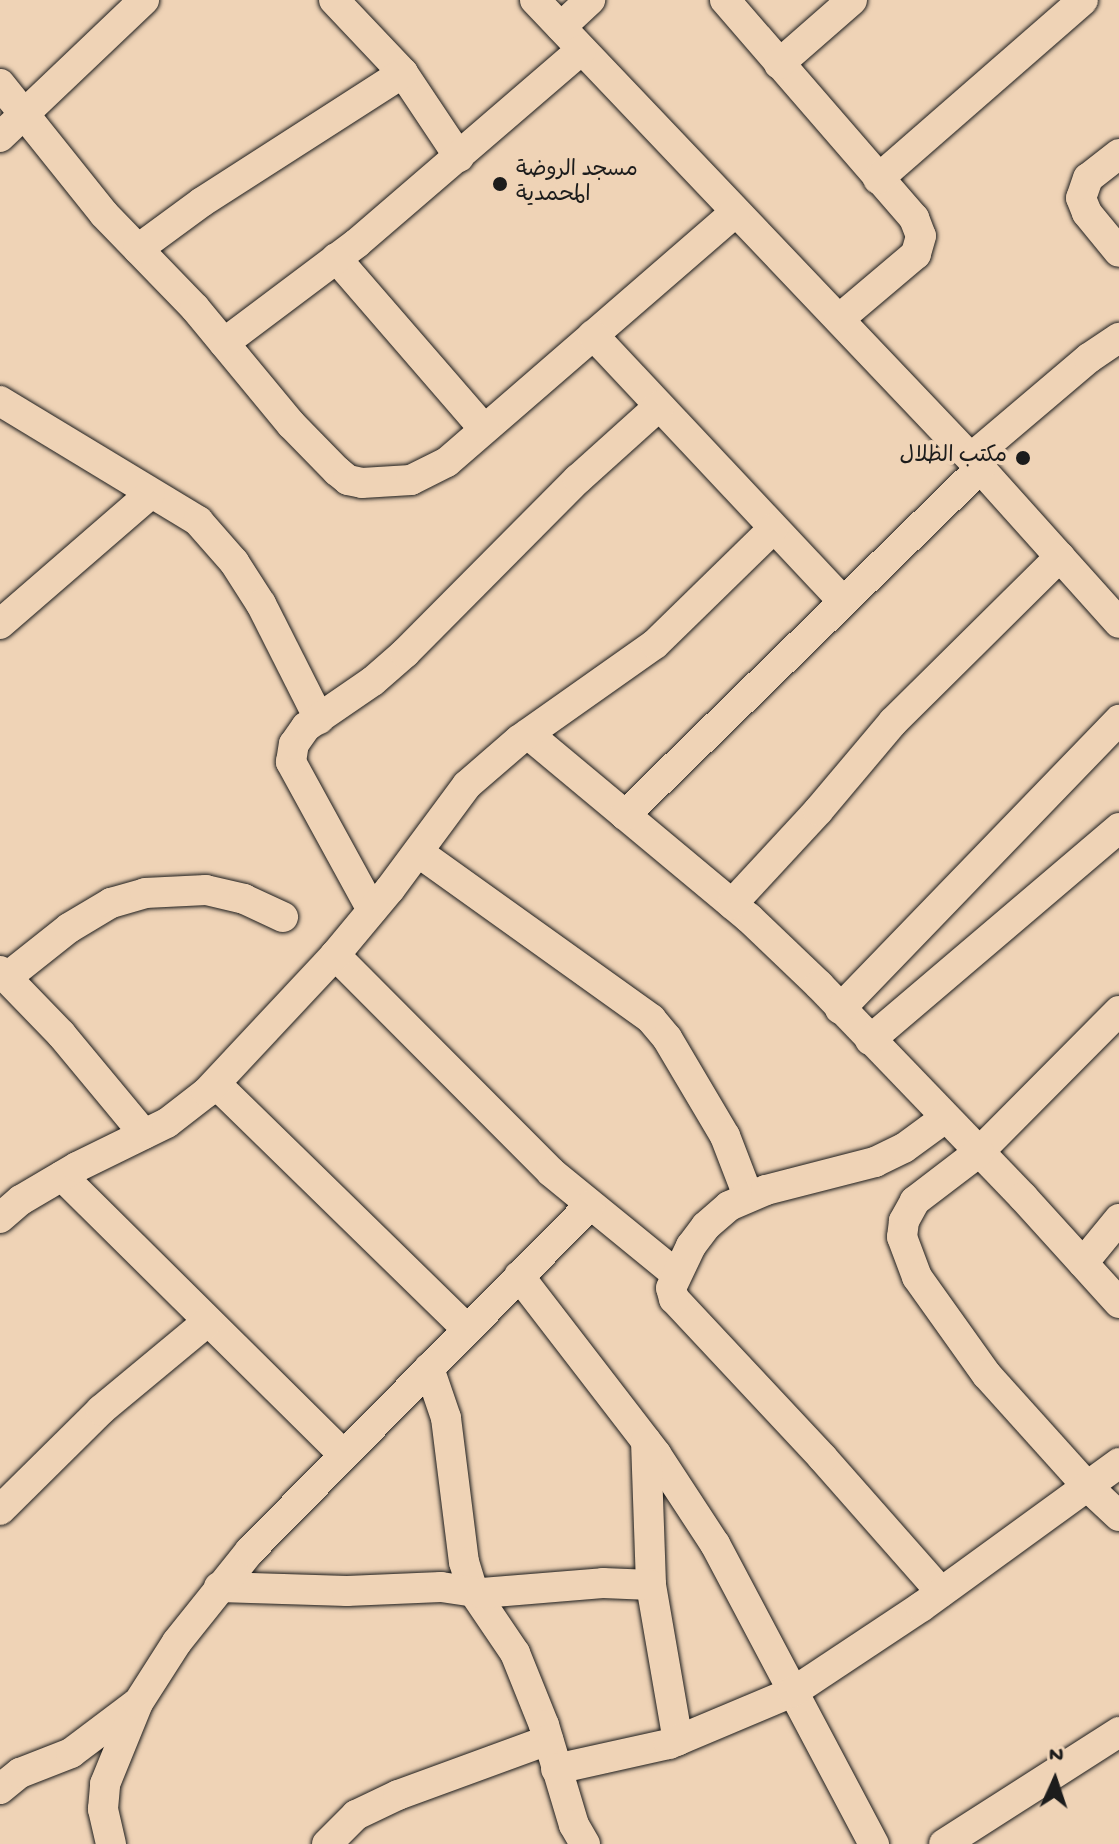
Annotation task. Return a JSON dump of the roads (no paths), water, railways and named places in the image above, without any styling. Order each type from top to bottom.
[{"type":"street","points":[[0,137],[144,0]]},
{"type":"street","points":[[334,0],[403,73],[459,157]]},
{"type":"street","points":[[535,0],[976,463],[1119,623]]},
{"type":"street","points":[[561,27],[590,0]]},
{"type":"street","points":[[725,0],[914,218],[921,236],[920,249],[839,319]]},
{"type":"street","points":[[779,64],[852,0]]},
{"type":"street","points":[[878,179],[1074,3]]},
{"type":"street","points":[[224,343],[336,258],[459,157],[581,50]]},
{"type":"street","points":[[138,249],[202,202],[403,73]]},
{"type":"street","points":[[0,84],[104,214],[224,343],[291,424],[348,480],[396,483],[427,474],[447,462],[736,212]]},
{"type":"street","points":[[1119,154],[1088,178],[1081,198],[1087,213],[1119,252]]},
{"type":"street","points":[[336,258],[484,429]]},
{"type":"street","points":[[593,335],[843,601]]},
{"type":"street","points":[[625,815],[843,601],[976,463],[1089,358],[1119,338]]},
{"type":"street","points":[[0,401],[198,521],[234,562],[286,651],[319,719]]},
{"type":"street","points":[[372,910],[291,762],[291,751],[299,736],[405,653],[578,479],[659,406]]},
{"type":"street","points":[[0,624],[150,494]]},
{"type":"street","points":[[0,1218],[21,1200],[62,1176],[167,1123],[216,1084],[335,955],[467,785],[528,734],[655,644],[773,529]]},
{"type":"street","points":[[732,904],[818,811],[893,722],[1060,557]]},
{"type":"street","points":[[840,1009],[1119,720]]},
{"type":"street","points":[[528,734],[732,904],[840,1009],[979,1152],[1119,1303]]},
{"type":"street","points":[[870,1040],[1119,828]]},
{"type":"street","points":[[418,852],[651,1019],[667,1038],[725,1136],[748,1196]]},
{"type":"street","points":[[144,1134],[61,1034],[3,974],[111,903],[145,893],[206,890],[244,899],[283,917]]},
{"type":"street","points":[[335,955],[551,1172],[676,1274]]},
{"type":"street","points":[[1119,1011],[979,1152],[915,1201],[904,1221],[902,1242],[917,1277],[987,1375],[1087,1486],[1119,1516]]},
{"type":"street","points":[[216,1084],[467,1329]]},
{"type":"street","points":[[941,1592],[823,1458],[674,1299],[671,1288],[676,1274],[706,1226],[718,1214],[748,1196],[875,1162],[904,1148],[945,1118]]},
{"type":"street","points":[[62,1176],[343,1454]]},
{"type":"street","points":[[111,1844],[103,1796],[117,1748],[138,1703],[177,1642],[219,1587],[343,1454],[590,1205]]},
{"type":"street","points":[[1083,1263],[1119,1219]]},
{"type":"street","points":[[519,1276],[646,1441],[715,1544],[874,1844]]},
{"type":"street","points":[[0,1510],[101,1410],[207,1322]]},
{"type":"street","points":[[429,1368],[446,1418],[464,1562],[473,1591],[515,1653],[548,1740],[574,1841]]},
{"type":"street","points":[[646,1441],[651,1585],[678,1741]]},
{"type":"street","points":[[556,1769],[678,1741],[793,1692],[941,1592],[1119,1463]]},
{"type":"street","points":[[219,1587],[347,1591],[441,1587],[506,1592],[603,1583],[651,1585]]},
{"type":"street","points":[[0,1789],[20,1773],[71,1753],[138,1703]]},
{"type":"street","points":[[944,1844],[1119,1732]]},
{"type":"street","points":[[327,1844],[356,1815],[387,1800],[548,1740]]},
{"type":"place","name":"مسجد الروضة المحمدية","points":[[500,184]]},
{"type":"place","name":"مكتب الظلال","points":[[1023,458]]}]
